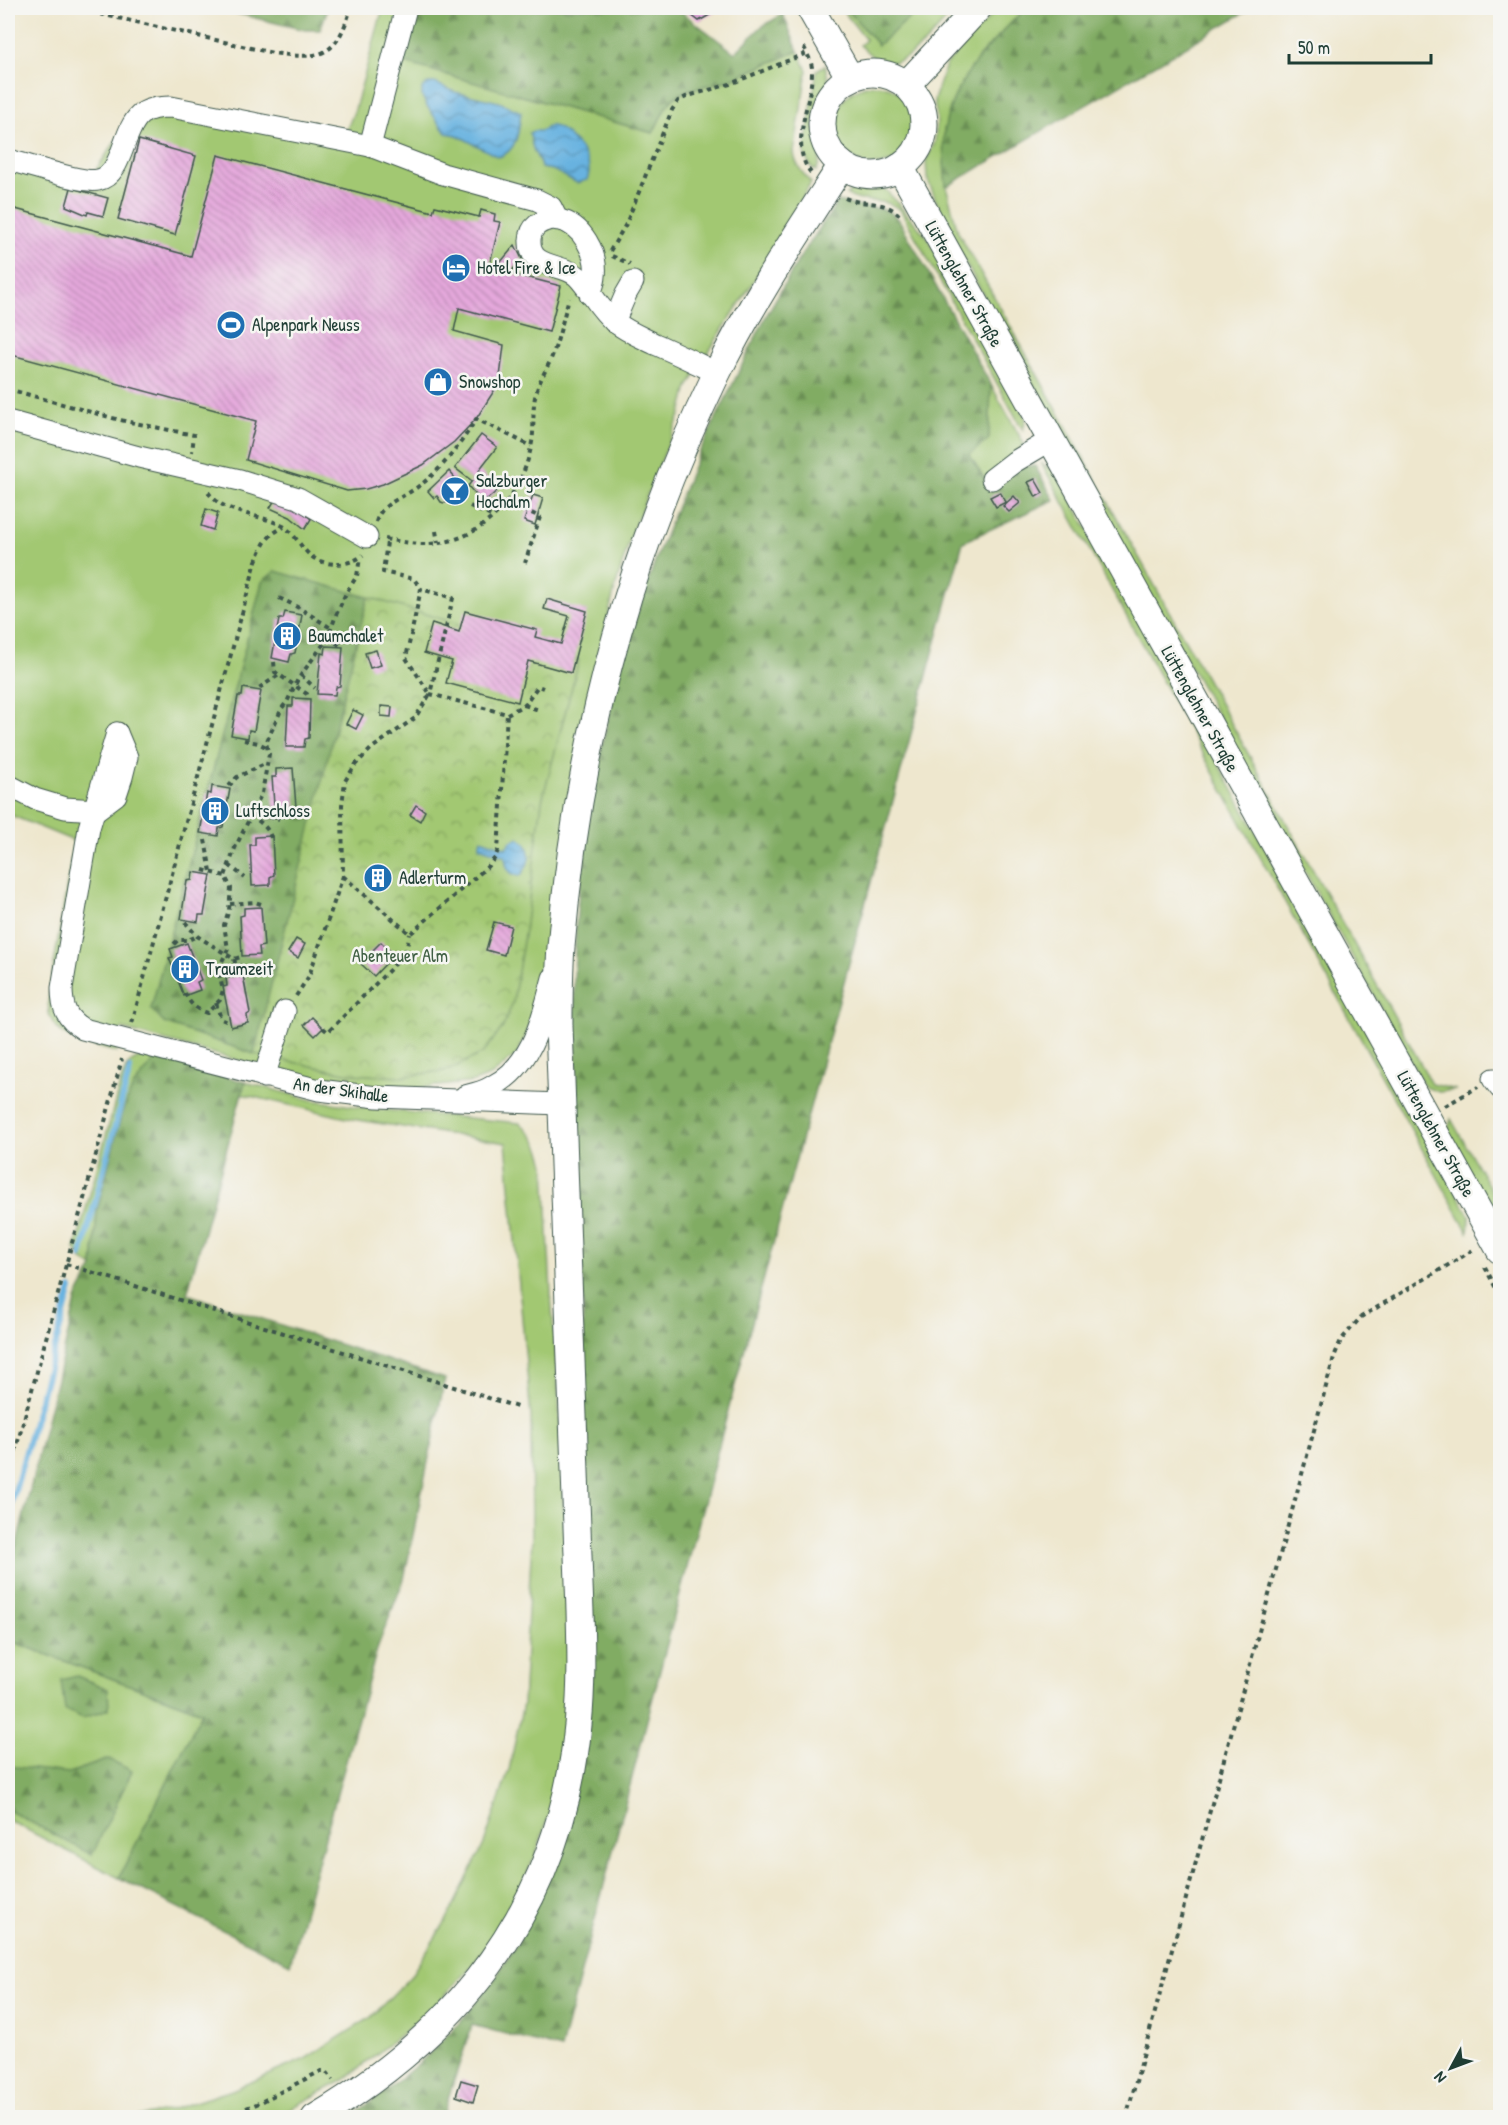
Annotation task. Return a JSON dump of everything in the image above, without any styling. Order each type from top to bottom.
[{"type":"main road","points":[[810,8],[850,78]]},
{"type":"main road","points":[[906,85],[978,8]]},
{"type":"main road","points":[[315,2118],[345,2100],[400,2059],[438,2026],[469,1991],[513,1930],[538,1879],[558,1825],[567,1791],[578,1725],[581,1658],[559,1025],[561,949],[570,857],[584,773],[597,705],[619,624],[667,487],[717,373],[768,281],[835,176],[825,141],[823,111],[832,93],[850,78],[878,73],[897,79],[906,85],[913,92],[922,110],[924,129],[914,155],[900,167],[880,175],[859,173],[835,176]]},
{"type":"main road","name":"Lüttenglehner Straße","points":[[900,167],[1497,1244]]},
{"type":"street","points":[[370,146],[406,8]]},
{"type":"street","points":[[8,160],[97,181],[108,176],[115,166],[131,128],[140,115],[154,108],[171,106],[370,146],[443,174],[537,200],[551,207],[557,219]]},
{"type":"street","points":[[590,294],[596,263],[584,237],[576,228],[557,219],[548,219],[535,227],[530,235],[530,246],[535,256],[543,263],[576,275],[590,294],[619,325],[717,373]]},
{"type":"street","points":[[619,325],[626,294],[637,289]]},
{"type":"street","points":[[8,421],[139,457],[240,480],[298,498],[375,538]]},
{"type":"street","points":[[992,479],[1014,462],[1051,440]]},
{"type":"street","name":"An der Skihalle","points":[[117,733],[89,828],[62,988],[62,1003],[67,1015],[74,1023],[83,1029],[319,1090],[377,1097],[560,1104]]},
{"type":"street","points":[[8,784],[35,799],[65,808],[96,810]]},
{"type":"street","points":[[454,1100],[490,1088],[508,1077],[521,1062],[533,1044],[541,1023],[561,949]]},
{"type":"street","points":[[264,1077],[285,1011]]},
{"type":"path","points":[[74,8],[302,58],[323,53],[336,44],[351,8]]},
{"type":"path","points":[[803,44],[814,67],[800,152],[804,165],[812,174],[835,176]]},
{"type":"path","points":[[596,263],[608,254],[620,237],[672,110],[678,101],[730,84],[807,53]]},
{"type":"path","points":[[375,538],[414,544],[438,543],[470,534],[493,517],[507,502],[527,464],[536,393],[557,342],[576,275]]},
{"type":"path","points":[[8,389],[120,420],[194,435],[190,468],[212,499],[221,505],[284,527],[304,551],[321,562],[343,563],[360,558]]},
{"type":"path","points":[[285,1011],[309,976],[343,876],[342,805],[345,781],[356,764],[372,748],[415,718],[430,694],[453,598],[421,589],[414,579],[383,572],[375,538],[377,518],[384,508],[413,490],[440,467],[454,452],[476,419],[531,446]]},
{"type":"path","points":[[507,502],[540,517],[525,563]]},
{"type":"path","points":[[470,506],[493,517]]},
{"type":"path","points":[[8,1478],[256,561],[264,542],[272,533],[284,527]]},
{"type":"path","points":[[436,531],[438,543]]},
{"type":"path","points":[[185,993],[190,1004],[207,1013],[223,990],[218,970],[228,949],[224,925],[230,904],[231,888],[225,876],[262,792],[267,762],[266,743],[295,685],[328,638],[346,593],[357,576],[360,558],[375,538]]},
{"type":"path","points":[[421,589],[406,658],[430,694],[507,714],[524,705],[538,686],[543,688]]},
{"type":"path","points":[[279,598],[305,610],[331,628]]},
{"type":"path","points":[[328,638],[340,645]]},
{"type":"path","points":[[274,662],[275,672],[308,697]]},
{"type":"path","points":[[259,688],[279,675]]},
{"type":"path","points":[[301,675],[315,688]]},
{"type":"path","points":[[524,705],[538,710]]},
{"type":"path","points":[[323,1028],[328,1032],[405,954],[410,934],[495,858],[501,822],[507,714]]},
{"type":"path","points":[[244,740],[258,742],[267,748]]},
{"type":"path","points":[[229,786],[237,777],[267,762]]},
{"type":"path","points":[[255,806],[265,816],[279,819]]},
{"type":"path","points":[[251,815],[264,825],[271,838]]},
{"type":"path","points":[[205,840],[212,872]]},
{"type":"path","points":[[229,864],[245,878]]},
{"type":"path","points":[[203,870],[225,876]]},
{"type":"path","points":[[343,876],[410,934]]},
{"type":"path","points":[[230,904],[255,902],[261,904]]},
{"type":"path","points":[[185,922],[197,936],[234,959],[238,973]]},
{"type":"path","points":[[174,944],[178,940],[188,940],[197,936]]},
{"type":"path","points":[[234,959],[241,957]]},
{"type":"path","points":[[216,1003],[221,1019],[228,1023]]},
{"type":"path","points":[[1426,1116],[1497,1083]]},
{"type":"path","points":[[1126,2118],[1337,1349],[1349,1328],[1360,1317],[1497,1244]]},
{"type":"path","points":[[66,1264],[517,1407]]},
{"type":"path","points":[[221,2118],[288,2089],[321,2071],[326,2071],[331,2075],[345,2100]]},
{"type":"green space","points":[[222,8],[328,8],[320,30],[305,30],[222,10]]},
{"type":"green space","name":"Alpenpark Neuss","points":[[383,8],[402,8],[389,58],[653,133],[666,107],[675,97],[688,90],[729,80],[798,51],[807,70],[794,152],[797,165],[811,183],[688,387],[681,413],[632,532],[615,588],[587,702],[549,946],[527,1033],[517,1054],[492,1075],[474,1082],[400,1090],[320,1082],[122,1029],[116,1052],[69,1037],[54,1024],[49,1013],[48,1001],[74,841],[8,814],[8,151],[93,174],[140,106],[345,134],[355,109]]},
{"type":"green space","points":[[412,8],[676,8],[735,53],[761,27],[783,14],[798,51],[729,80],[688,90],[675,97],[666,107],[653,133],[398,61]]},
{"type":"green space","points":[[841,8],[846,8],[878,45],[921,8],[957,8],[924,44],[903,59],[893,63],[877,59],[860,45],[866,40]]},
{"type":"green space","points":[[846,8],[921,8],[878,45]]},
{"type":"green space","points":[[998,8],[1026,8],[979,56],[944,129],[946,186],[958,232],[1432,1084],[1456,1090],[1439,1092],[1425,1087],[950,235],[927,178],[926,161],[935,142],[937,120],[934,100],[946,65]]},
{"type":"green space","points":[[1026,8],[1252,8],[946,187],[944,134],[957,92],[988,47]]},
{"type":"green space","points":[[825,65],[828,84],[815,115],[820,157],[816,171],[810,166],[804,153],[817,70]]},
{"type":"green space","points":[[875,85],[890,88],[903,97],[912,110],[915,125],[912,140],[903,153],[890,162],[875,165],[860,162],[847,153],[838,140],[835,125],[838,110],[847,97],[860,88]]},
{"type":"green space","points":[[862,185],[879,187],[887,191],[927,237],[1026,418],[1023,430],[901,211],[887,203],[859,200],[846,194]]},
{"type":"green space","points":[[838,201],[878,208],[894,215],[899,220],[991,385],[989,439],[969,455],[987,483],[1014,466],[1035,466],[1054,500],[963,542],[728,1411],[561,2049],[472,2025],[442,2117],[358,2117],[356,2113],[390,2088],[428,2055],[463,2019],[494,1980],[518,1942],[572,1819],[583,1409],[583,1304],[574,982],[576,923],[582,860],[594,782],[623,654],[657,556],[697,457],[766,316],[799,259]]},
{"type":"green space","points":[[991,385],[1024,444],[1013,460],[987,483],[969,454],[989,438]]},
{"type":"green space","points":[[1042,464],[1055,470],[1470,1217],[1468,1232]]},
{"type":"green space","points":[[275,571],[368,597],[254,1054],[164,1023],[151,1009],[262,582]]},
{"type":"green space","name":"Abenteuer Alm","points":[[368,597],[579,660],[542,801],[513,1002],[503,1027],[483,1053],[449,1070],[400,1077],[350,1074],[254,1054]]},
{"type":"green space","points":[[148,1056],[157,1057],[133,1087],[97,1211],[93,1267],[81,1259],[75,1249],[122,1078],[129,1064],[136,1059]]},
{"type":"green space","points":[[157,1057],[245,1082],[187,1294],[445,1379],[404,1579],[378,1646],[290,1964],[119,1878],[202,1712],[8,1640],[8,1580],[77,1297],[93,1267],[97,1211],[122,1112],[133,1087]]},
{"type":"green space","points":[[245,1082],[312,1100],[365,1108],[520,1123],[537,1142],[545,1165],[559,1401],[569,1638],[569,1710],[551,1809],[536,1854],[518,1893],[497,1932],[470,1968],[428,2013],[344,2080],[275,2117],[131,2118],[170,2110],[232,2090],[305,2059],[370,2018],[410,1977],[446,1921],[484,1844],[509,1770],[523,1704],[532,1537],[531,1417],[506,1143],[351,1119],[241,1094]]},
{"type":"green space","points":[[1451,1119],[1500,1206],[1500,1230],[1447,1133]]},
{"type":"green space","points":[[8,1640],[202,1712],[119,1878],[8,1820]]},
{"type":"green space","points":[[77,1676],[108,1689],[109,1709],[83,1718],[65,1710],[61,1680]]},
{"type":"green space","points":[[109,1759],[132,1771],[92,1855],[8,1810],[8,1766],[69,1773]]},
{"type":"water","points":[[428,83],[435,83],[455,92],[499,102],[521,112],[514,145],[498,157],[457,135],[446,133],[422,96],[422,88]]},
{"type":"water","points":[[551,125],[570,137],[581,150],[588,165],[587,180],[577,183],[553,170],[541,168],[529,133],[541,131]]},
{"type":"water","points":[[519,838],[529,851],[527,866],[520,876],[508,870],[505,856],[479,847],[481,839],[506,848],[511,841]]},
{"type":"building","points":[[682,8],[722,8],[699,21]]},
{"type":"building","points":[[139,140],[196,156],[175,235],[118,219]]},
{"type":"building","name":"Alpenpark Neuss","points":[[218,155],[433,212],[435,206],[479,217],[481,210],[495,214],[494,221],[500,222],[489,267],[495,269],[515,245],[522,259],[510,273],[561,286],[549,332],[459,308],[454,331],[504,345],[500,377],[494,391],[476,419],[454,442],[423,465],[383,484],[347,491],[246,460],[256,421],[8,354],[8,207],[191,256]]},
{"type":"building","points":[[71,188],[108,198],[103,216],[88,212],[87,215],[66,206]]},
{"type":"building","points":[[481,435],[497,447],[479,470],[498,490],[483,503],[468,486],[472,481],[455,468]]},
{"type":"building","points":[[449,471],[455,478],[450,483],[455,487],[456,495],[452,501],[444,503],[437,496],[434,498],[428,491]]},
{"type":"building","points":[[1035,479],[1043,493],[1036,497],[1028,482]]},
{"type":"building","points":[[1000,492],[1006,502],[996,507],[990,497]]},
{"type":"building","points":[[533,495],[543,498],[535,525],[524,521]]},
{"type":"building","points":[[1014,496],[1020,503],[1009,512],[1003,506]]},
{"type":"building","points":[[276,498],[295,506],[311,519],[305,529],[290,517],[270,508]]},
{"type":"building","points":[[206,509],[218,513],[213,530],[201,526]]},
{"type":"building","points":[[547,599],[587,611],[571,673],[528,661],[518,702],[446,683],[452,661],[424,653],[432,623],[459,632],[465,611],[537,630],[535,637],[561,644],[569,616],[544,609]]},
{"type":"building","name":"Baumchalet","points":[[285,612],[302,615],[295,653],[291,654],[289,662],[272,658],[279,619],[283,619]]},
{"type":"building","points":[[326,646],[343,647],[340,686],[336,687],[335,695],[317,694],[321,653],[325,654]]},
{"type":"building","points":[[376,650],[381,665],[370,668],[365,653]]},
{"type":"building","points":[[243,688],[261,691],[254,731],[249,730],[248,738],[231,735],[238,696],[242,696]]},
{"type":"building","points":[[293,698],[310,699],[309,738],[305,739],[304,747],[286,747],[288,706],[293,706]]},
{"type":"building","points":[[381,706],[392,707],[391,717],[381,716]]},
{"type":"building","points":[[353,710],[363,715],[356,729],[346,724]]},
{"type":"building","points":[[293,768],[296,807],[292,808],[293,816],[275,818],[272,777],[276,777],[276,769]]},
{"type":"building","name":"Luftschloss","points":[[212,786],[230,789],[223,827],[219,828],[218,836],[200,833],[207,793],[211,794]]},
{"type":"building","points":[[416,805],[425,811],[420,821],[410,815]]},
{"type":"building","points":[[272,836],[274,875],[270,877],[270,885],[252,886],[250,845],[255,845],[255,837]]},
{"type":"building","name":"Adlerturm","points":[[375,869],[381,869],[386,877],[384,883],[375,885],[370,880],[370,874]]},
{"type":"building","points":[[193,872],[211,875],[204,915],[199,915],[198,922],[181,919],[187,881],[192,880]]},
{"type":"building","points":[[261,907],[264,946],[259,947],[260,955],[242,956],[240,916],[244,915],[244,908]]},
{"type":"building","points":[[494,922],[511,926],[504,955],[486,950]]},
{"type":"building","points":[[296,939],[305,944],[298,958],[288,952]]},
{"type":"building","points":[[381,942],[394,955],[374,976],[360,963]]},
{"type":"building","name":"Traumzeit","points":[[187,943],[201,980],[197,982],[200,990],[184,996],[169,958],[173,957],[170,949]]},
{"type":"building","points":[[243,975],[250,1013],[247,1015],[248,1023],[231,1027],[223,987],[227,986],[226,978]]},
{"type":"building","points":[[312,1017],[323,1028],[315,1036],[304,1025]]},
{"type":"building","points":[[461,2080],[478,2085],[473,2102],[456,2096]]},
{"type":"waterway","points":[[81,1256],[130,1069]]},
{"type":"waterway","points":[[8,1516],[71,1289]]},
{"type":"place","name":"Hotel Fire & Ice","points":[[456,268]]},
{"type":"place","name":"Alpenpark Neuss","points":[[231,325]]},
{"type":"place","name":"Snowshop","points":[[438,382]]},
{"type":"place","name":"Salzburger Hochalm","points":[[455,491]]},
{"type":"place","name":"Baumchalet","points":[[287,636]]},
{"type":"place","name":"Luftschloss","points":[[215,811]]},
{"type":"place","name":"Adlerturm","points":[[378,878]]},
{"type":"place","name":"Traumzeit","points":[[185,969]]}]
